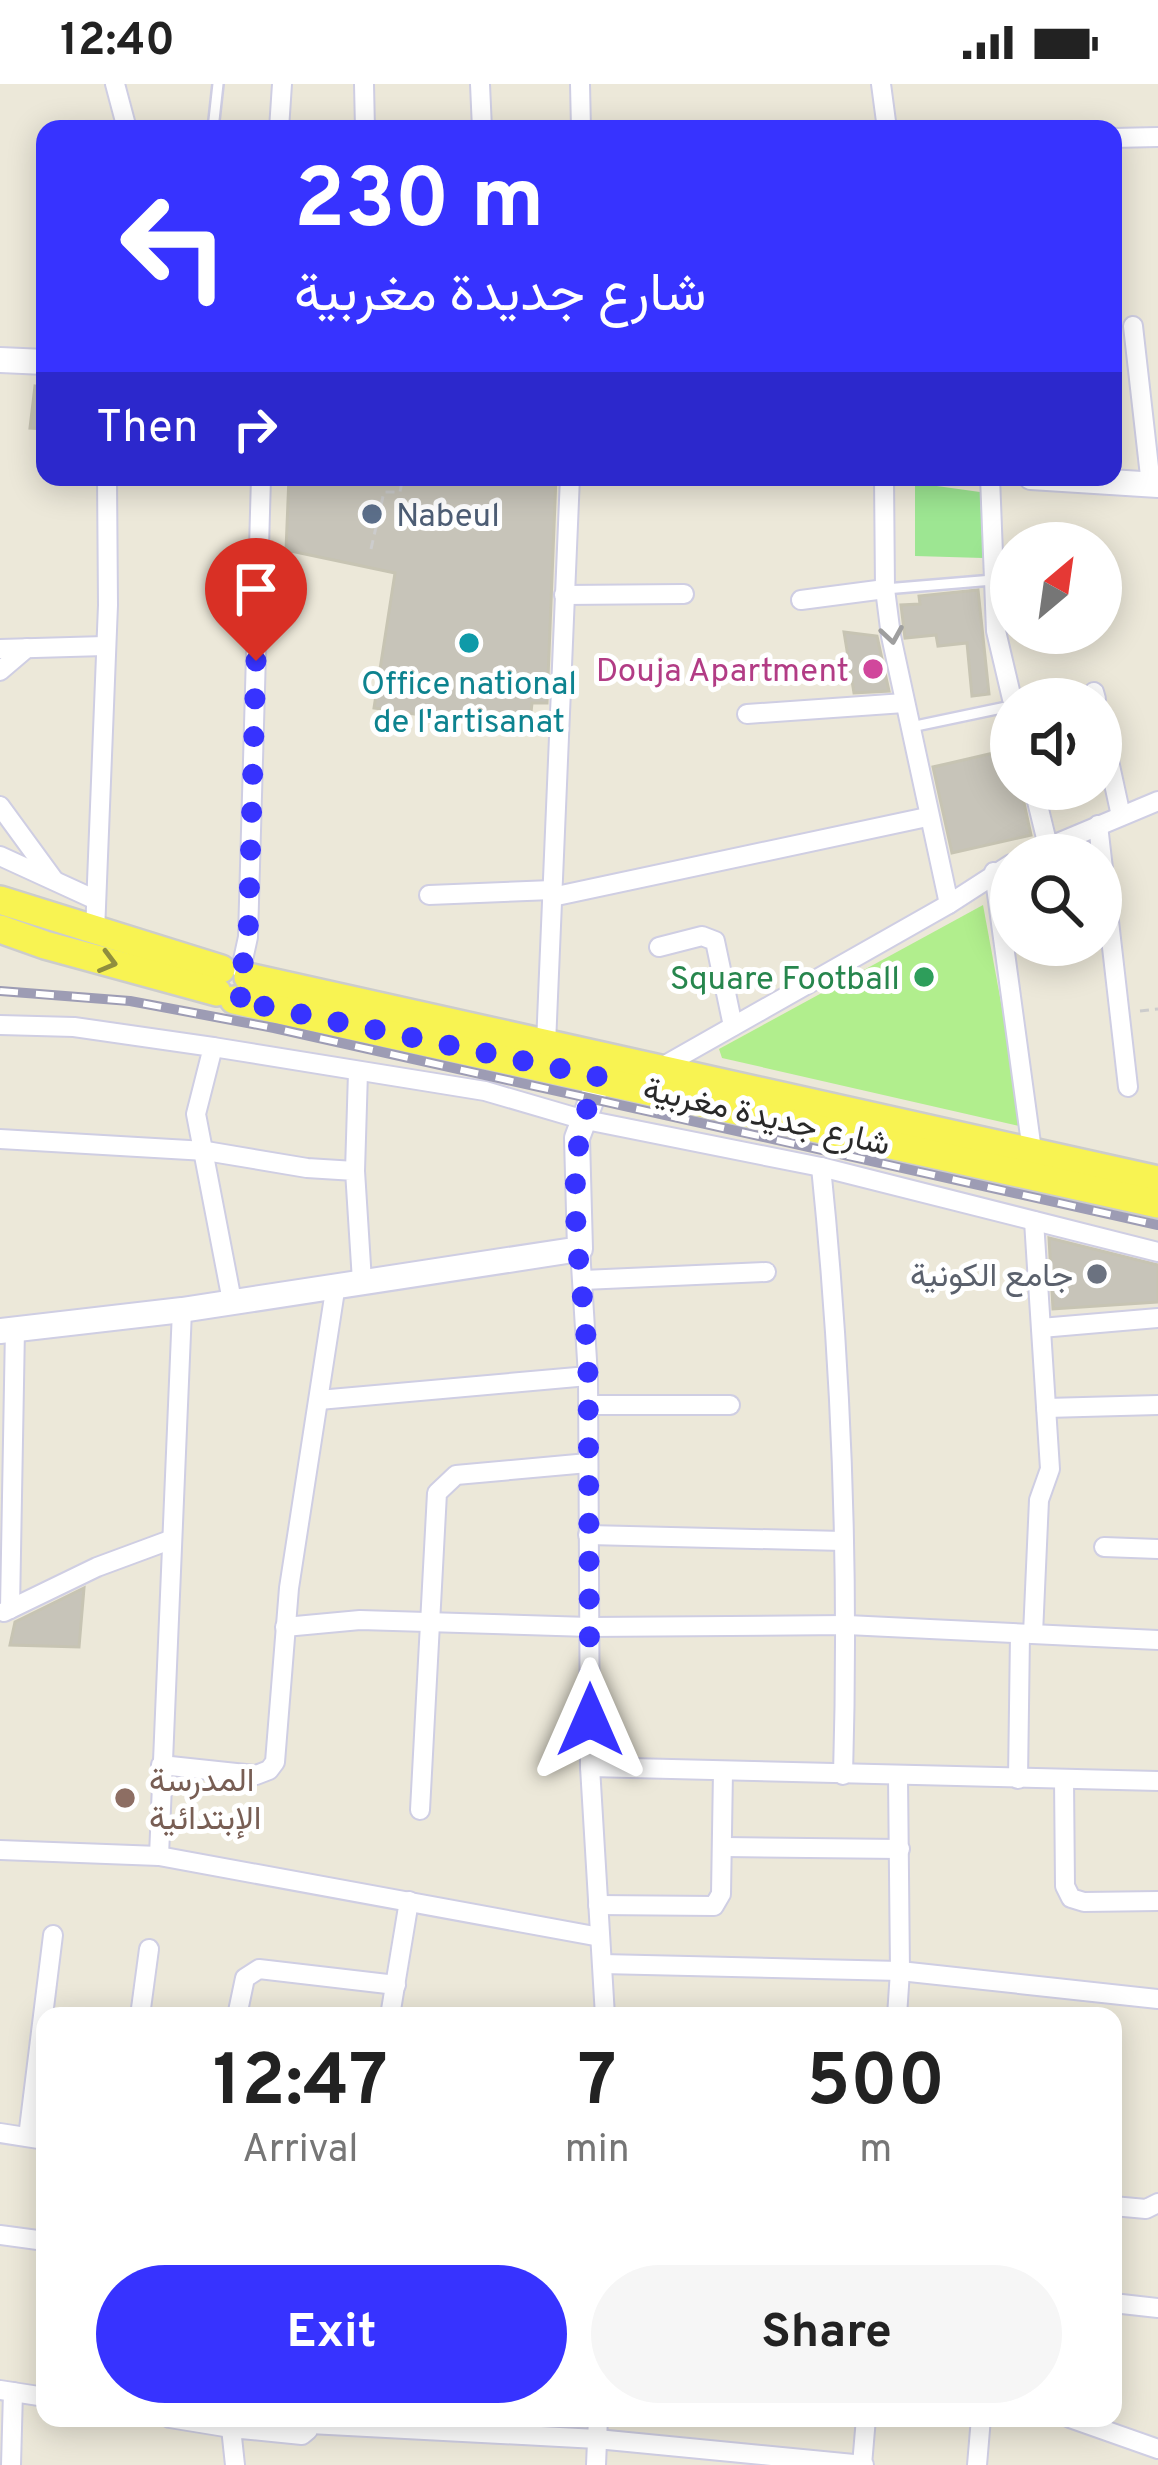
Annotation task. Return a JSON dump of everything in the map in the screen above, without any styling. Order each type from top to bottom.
[{"type":"main road","points":[[0,360],[36,362]]},
{"type":"main road","points":[[1122,483],[1154,485]]},
{"type":"main road","points":[[0,900],[232,981]]},
{"type":"main road","points":[[0,929],[44,946],[232,981]]},
{"type":"main road","name":"شارع جديدة مغربية","points":[[232,981],[658,1069],[1034,1163],[1158,1204]]},
{"type":"main road","name":"شارع جديدة مغربية","points":[[232,981],[600,1077],[1034,1163],[1158,1180]]},
{"type":"main road","points":[[8,1330],[182,1310],[580,1250],[575,1160],[581,1119],[600,1077]]},
{"type":"street","points":[[115,84],[125,120]]},
{"type":"street","points":[[280,120],[282,84]]},
{"type":"street","points":[[364,84],[365,120]]},
{"type":"street","points":[[480,84],[482,120]]},
{"type":"street","points":[[580,84],[581,120]]},
{"type":"street","points":[[881,84],[885,120]]},
{"type":"street","points":[[1122,138],[1158,136]]},
{"type":"street","points":[[1133,326],[1154,485]]},
{"type":"street","points":[[95,932],[107,486]]},
{"type":"street","points":[[232,981],[248,937],[261,486]]},
{"type":"street","points":[[546,1044],[570,486]]},
{"type":"street","points":[[884,486],[885,589],[908,728],[949,904]]},
{"type":"street","points":[[990,486],[991,522]]},
{"type":"street","points":[[801,600],[885,589]]},
{"type":"street","points":[[564,595],[684,594]]},
{"type":"street","points":[[0,649],[105,646]]},
{"type":"street","points":[[0,671],[27,648]]},
{"type":"street","points":[[746,714],[904,703]]},
{"type":"street","points":[[1075,834],[1158,801]]},
{"type":"street","points":[[0,806],[54,881]]},
{"type":"street","points":[[1120,810],[1121,816]]},
{"type":"street","points":[[429,895],[552,893],[927,817]]},
{"type":"street","points":[[1097,825],[1128,1088]]},
{"type":"street","points":[[0,856],[97,900]]},
{"type":"street","points":[[658,1069],[990,876]]},
{"type":"street","points":[[658,947],[702,935],[715,940],[733,1026]]},
{"type":"street","points":[[1013,966],[1034,1163]]},
{"type":"street","points":[[0,1024],[74,1027],[485,1091],[581,1119],[821,1167],[1158,1252]]},
{"type":"street","points":[[213,1047],[196,1114],[232,1301]]},
{"type":"street","points":[[161,1765],[256,1775],[269,1770],[278,1748],[284,1627],[319,1400],[349,1282],[358,1072]]},
{"type":"street","points":[[0,1138],[206,1151],[355,1171]]},
{"type":"street","points":[[821,1167],[842,1417],[847,1625],[843,1775]]},
{"type":"street","points":[[1018,1779],[1026,1634],[1040,1500],[1049,1468],[1034,1221]]},
{"type":"street","points":[[580,1250],[588,1376],[590,1766],[604,2007]]},
{"type":"street","points":[[583,1280],[766,1272]]},
{"type":"street","points":[[159,1856],[182,1310]]},
{"type":"street","points":[[1041,1328],[1158,1318]]},
{"type":"street","points":[[8,1330],[5,1612],[98,1567],[170,1540]]},
{"type":"street","points":[[319,1400],[588,1376]]},
{"type":"street","points":[[588,1405],[730,1405]]},
{"type":"street","points":[[1046,1408],[1158,1406]]},
{"type":"street","points":[[421,1810],[434,1511],[442,1485],[456,1475],[475,1472],[588,1463]]},
{"type":"street","points":[[588,1535],[843,1541]]},
{"type":"street","points":[[1104,1547],[1158,1549]]},
{"type":"street","points":[[284,1627],[359,1620],[589,1627],[847,1625],[1158,1640]]},
{"type":"street","points":[[590,1766],[1158,1781]]},
{"type":"street","points":[[598,1905],[714,1906],[722,1894],[723,1771]]},
{"type":"street","points":[[898,1777],[898,2007]]},
{"type":"street","points":[[1064,1779],[1065,1886],[1071,1898],[1158,1901]]},
{"type":"street","points":[[724,1846],[899,1849]]},
{"type":"street","points":[[0,1850],[159,1856],[600,1937]]},
{"type":"street","points":[[392,2007],[409,1901]]},
{"type":"street","points":[[47,2007],[53,1935]]},
{"type":"street","points":[[141,2007],[149,1949]]},
{"type":"street","points":[[602,1964],[901,1970],[1158,1999]]},
{"type":"street","points":[[238,2007],[242,1984],[250,1972],[259,1969],[396,1985]]},
{"type":"street","points":[[0,2133],[36,2139]]},
{"type":"street","points":[[1122,2207],[1146,2209],[1158,2203]]},
{"type":"street","points":[[0,2234],[36,2240]]},
{"type":"street","points":[[1122,2304],[1158,2308]]},
{"type":"street","points":[[11,2465],[6,2391],[36,2396]]},
{"type":"street","points":[[225,2427],[302,2435],[307,2427]]},
{"type":"street","points":[[406,2427],[597,2439],[863,2465],[865,2427]]},
{"type":"street","points":[[596,2465],[598,2427]]},
{"type":"street","points":[[977,2465],[980,2427]]},
{"type":"street","points":[[1096,2427],[1158,2449]]},
{"type":"street","points":[[231,2428],[235,2465]]},
{"type":"lane","points":[[214,120],[218,84]]},
{"type":"lane","points":[[885,589],[990,580]]},
{"type":"lane","points":[[908,728],[990,708]]},
{"type":"path","points":[[371,549],[378,505],[384,493],[400,492],[401,486]]},
{"type":"green space","points":[[915,486],[980,492],[983,558],[915,556]]},
{"type":"green space","name":"Square Football","points":[[983,905],[990,966],[994,966],[1024,1127],[722,1058],[719,1049]]},
{"type":"building","points":[[35,386],[36,386],[36,428],[30,428]]},
{"type":"building","name":"Office national de l'artisanat","points":[[289,486],[556,486],[547,703],[532,703],[529,731],[374,708],[395,573],[286,550]]},
{"type":"building","points":[[978,590],[989,694],[972,696],[967,643],[938,646],[936,635],[905,638],[901,605],[920,604],[919,596]]},
{"type":"building","name":"Douja Apartment","points":[[844,632],[877,636],[889,691],[854,693]]},
{"type":"building","points":[[990,754],[990,810],[1026,810],[1031,834],[990,834],[990,844],[952,853],[933,767]]},
{"type":"building","name":"جامع الكونية","points":[[1049,1238],[1158,1265],[1158,1302],[1053,1309]]},
{"type":"building","points":[[84,1588],[79,1647],[10,1645],[15,1622]]},
{"type":"railway","points":[[0,991],[130,1001],[274,1028],[1158,1225]]},
{"type":"place","name":"Nabeul","points":[[372,514]]},
{"type":"place","name":"Office national de l'artisanat","points":[[469,643]]},
{"type":"place","name":"Douja Apartment","points":[[873,669]]},
{"type":"place","name":"Square Football","points":[[924,977]]},
{"type":"place","name":"جامع الكونية","points":[[1097,1274]]},
{"type":"place","name":"المدرسة الإبتدائية","points":[[125,1798]]},
{"type":"route","points":[[256,661],[248,937],[242,969],[248,984],[234,1000],[600,1077],[581,1119],[575,1160],[588,1376],[590,1720]]}]
